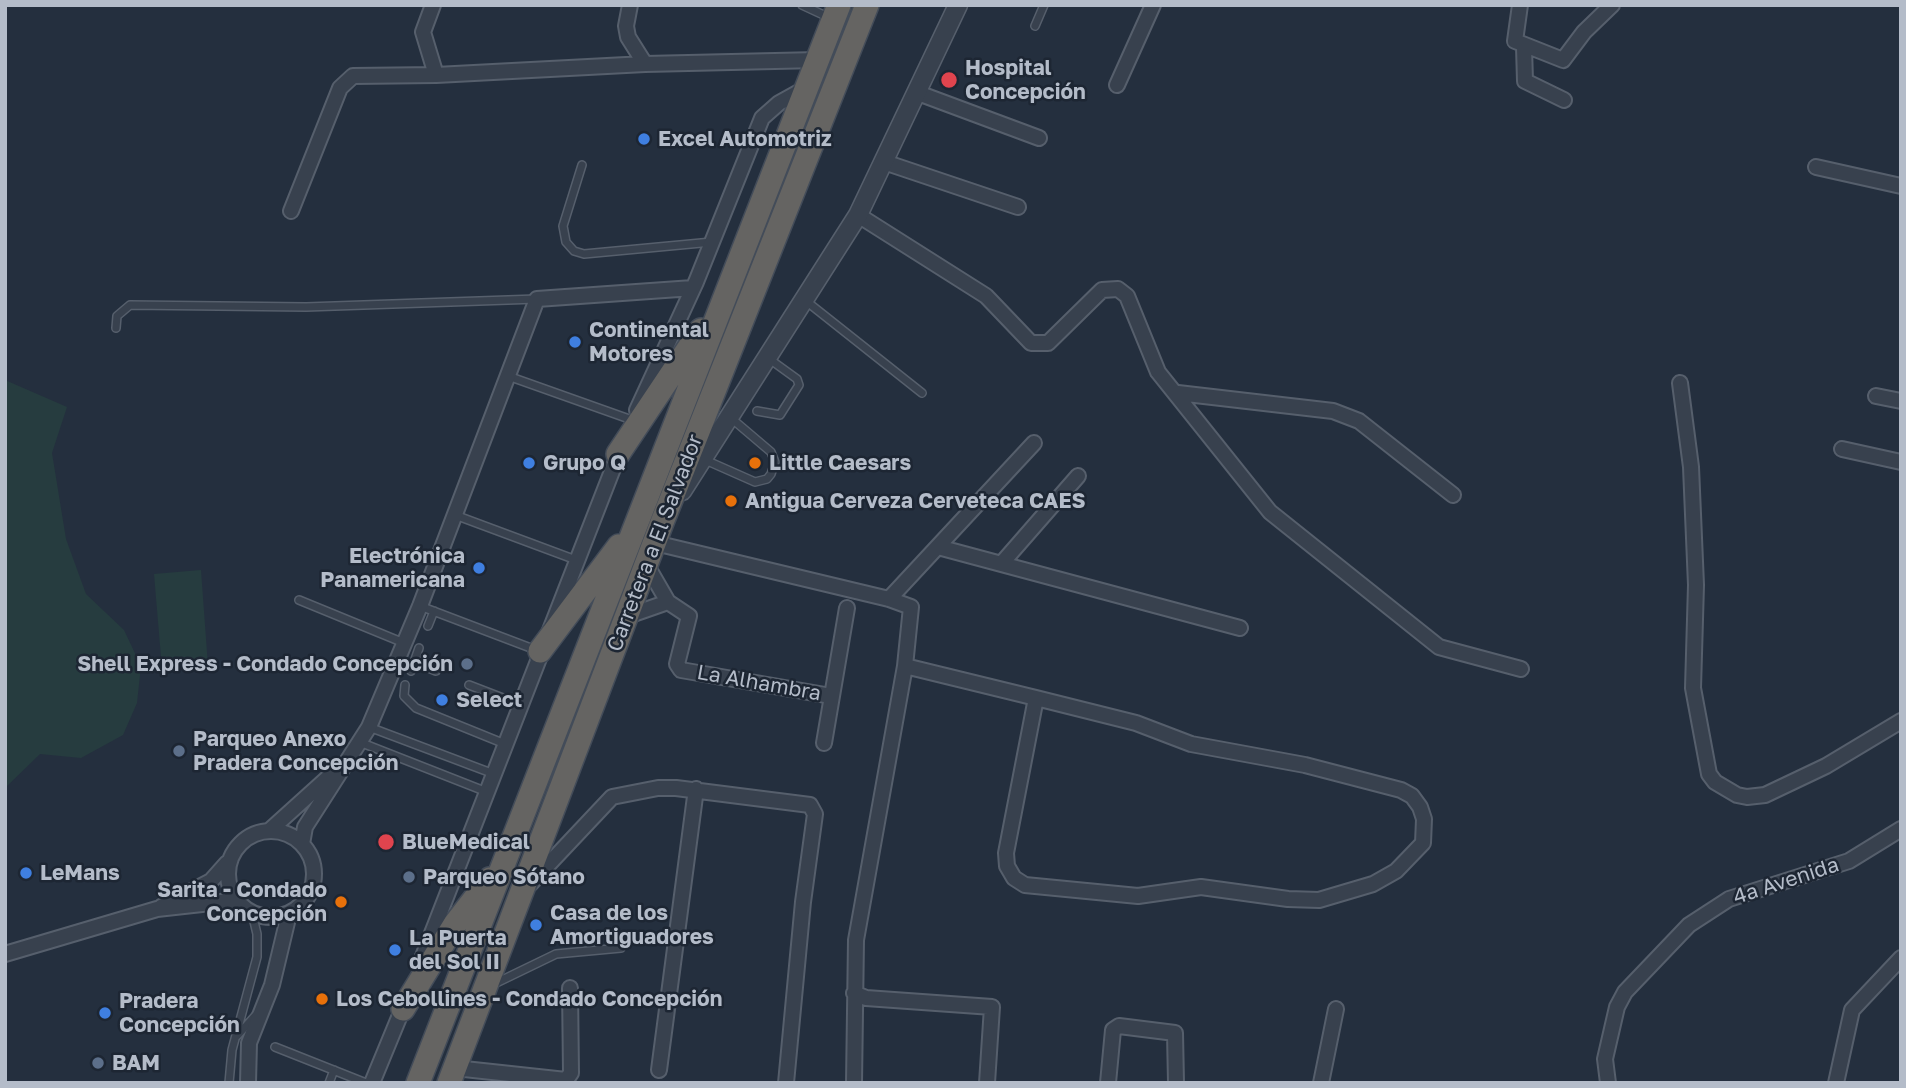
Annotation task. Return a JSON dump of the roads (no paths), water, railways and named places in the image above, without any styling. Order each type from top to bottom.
[{"type":"highway","name":"Carretera a El Salvador","points":[[452,1075],[625,617],[867,5]]},
{"type":"highway","name":"Carretera a El Salvador","points":[[418,1083],[837,12]]},
{"type":"highway","points":[[819,57],[844,64]]},
{"type":"highway","points":[[618,454],[723,299]]},
{"type":"highway","points":[[540,652],[635,524]]},
{"type":"highway","points":[[403,1009],[455,924],[504,860]]},
{"type":"street","points":[[433,5],[423,32],[436,75]]},
{"type":"street","points":[[630,5],[626,26],[628,37],[645,64]]},
{"type":"street","points":[[663,520],[858,215],[958,5]]},
{"type":"street","points":[[1117,85],[1153,5]]},
{"type":"street","points":[[1520,5],[1515,41],[1524,47],[1563,60],[1584,32],[1612,5]]},
{"type":"street","points":[[1524,47],[1525,81],[1564,100]]},
{"type":"street","points":[[291,211],[340,88],[353,76],[436,75],[819,57]]},
{"type":"street","points":[[372,1083],[618,454],[693,288],[762,118],[779,103],[807,87]]},
{"type":"street","points":[[918,93],[1039,138]]},
{"type":"street","points":[[884,162],[1018,206]]},
{"type":"street","points":[[1816,167],[1901,186]]},
{"type":"street","points":[[858,215],[986,296],[1031,343],[1048,343],[1102,290],[1118,289],[1127,296],[1158,372],[1178,393],[1270,512],[1439,647],[1521,669]]},
{"type":"street","points":[[157,909],[220,874],[246,839],[269,831],[345,762],[362,743],[404,643],[427,608],[454,514],[537,299],[693,288]]},
{"type":"street","points":[[1680,383],[1691,467],[1696,585],[1693,688],[1709,774],[1715,782],[1737,795],[1765,795],[1826,766],[1901,721]]},
{"type":"street","points":[[1178,393],[1333,411],[1359,421],[1453,495]]},
{"type":"street","points":[[1876,396],[1901,401]]},
{"type":"street","points":[[708,407],[730,418]]},
{"type":"street","points":[[889,599],[1034,443]]},
{"type":"street","points":[[1842,449],[1901,462]]},
{"type":"street","points":[[1002,563],[1078,476]]},
{"type":"street","points":[[937,547],[1240,628]]},
{"type":"street","points":[[650,553],[889,599],[907,604],[913,611],[856,940],[853,993],[854,1083]]},
{"type":"street","name":"La Alhambra","points":[[650,553],[668,602],[689,616],[677,664],[681,670],[831,696],[847,608]]},
{"type":"street","points":[[625,617],[668,602]]},
{"type":"street","points":[[905,666],[1036,698],[1136,723],[1191,744],[1305,765],[1401,789],[1412,796],[1420,807],[1424,819],[1423,843],[1396,871],[1373,884],[1319,900],[1288,899],[1201,887],[1138,896],[1025,885],[1014,878],[1007,866],[1006,853],[1036,698]]},
{"type":"street","points":[[824,743],[831,696]]},
{"type":"street","points":[[302,844],[305,827],[345,762]]},
{"type":"street","points":[[520,897],[612,797],[658,788],[696,789],[810,805],[814,809],[786,1083]]},
{"type":"street","points":[[659,1070],[696,789]]},
{"type":"street","name":"4a Avenida","points":[[1608,1083],[1605,1059],[1617,1007],[1625,992],[1689,925],[1729,898],[1849,861],[1901,830]]},
{"type":"street","points":[[5,954],[157,909],[229,901],[249,912],[271,918],[289,914],[308,897],[313,886],[312,861],[302,844],[281,832],[269,831]]},
{"type":"street","points":[[541,842],[565,845]]},
{"type":"street","points":[[230,858],[229,887],[236,900],[249,912]]},
{"type":"street","points":[[248,1083],[246,1060],[249,1043],[272,985],[289,914]]},
{"type":"street","points":[[1836,1083],[1852,1010],[1901,958]]},
{"type":"street","points":[[452,1075],[566,1080],[571,1073],[570,988]]},
{"type":"street","points":[[853,993],[866,998],[992,1007],[988,1083]]},
{"type":"street","points":[[1321,1083],[1336,1009]]},
{"type":"street","points":[[1108,1083],[1113,1030],[1119,1026],[1175,1033],[1176,1083]]},
{"type":"lane","points":[[802,5],[837,12]]},
{"type":"lane","points":[[1035,26],[1044,5]]},
{"type":"lane","points":[[582,165],[563,226],[566,242],[574,251],[584,254],[712,242]]},
{"type":"lane","points":[[116,328],[117,316],[130,305],[306,307],[537,299]]},
{"type":"lane","points":[[806,300],[922,393]]},
{"type":"lane","points":[[757,411],[780,415],[799,385],[797,379],[768,358]]},
{"type":"lane","points":[[508,376],[632,420]]},
{"type":"lane","points":[[703,459],[755,482],[767,479],[771,474],[775,462],[771,452],[730,418]]},
{"type":"lane","points":[[454,514],[576,560]]},
{"type":"lane","points":[[299,600],[404,643]]},
{"type":"lane","points":[[428,626],[427,608],[540,652]]},
{"type":"lane","points":[[419,648],[412,667],[436,671]]},
{"type":"lane","points":[[405,685],[404,696],[416,708],[505,744]]},
{"type":"lane","points":[[469,685],[522,705]]},
{"type":"lane","points":[[369,727],[494,774]]},
{"type":"lane","points":[[362,743],[487,792]]},
{"type":"lane","points":[[229,1083],[234,1039],[257,957],[257,934],[249,912]]},
{"type":"lane","points":[[486,987],[556,954],[621,948]]},
{"type":"lane","points":[[234,1039],[262,1009]]},
{"type":"lane","points":[[275,1046],[366,1083]]},
{"type":"lane","points":[[329,1083],[334,1070]]},
{"type":"place","name":"Hospital Concepción","points":[[949,80]]},
{"type":"place","name":"Excel Automotriz","points":[[644,139]]},
{"type":"place","name":"Continental Motores","points":[[575,342]]},
{"type":"place","name":"Grupo Q","points":[[529,463]]},
{"type":"place","name":"Little Caesars","points":[[755,463]]},
{"type":"place","name":"Antigua Cerveza Cerveteca CAES","points":[[731,501]]},
{"type":"place","name":"Electrónica Panamericana","points":[[479,568]]},
{"type":"place","name":"Shell Express - Condado Concepción","points":[[467,664]]},
{"type":"place","name":"Select","points":[[442,700]]},
{"type":"place","name":"Parqueo Anexo Pradera Concepción","points":[[179,751]]},
{"type":"place","name":"BlueMedical","points":[[386,842]]},
{"type":"place","name":"LeMans","points":[[26,873]]},
{"type":"place","name":"Parqueo Sótano","points":[[409,877]]},
{"type":"place","name":"Sarita - Condado Concepción","points":[[341,902]]},
{"type":"place","name":"Casa de los Amortiguadores","points":[[536,925]]},
{"type":"place","name":"La Puerta del Sol II","points":[[395,950]]},
{"type":"place","name":"Los Cebollines - Condado Concepción","points":[[322,999]]},
{"type":"place","name":"Pradera Concepción","points":[[105,1013]]},
{"type":"place","name":"BAM","points":[[98,1063]]}]
